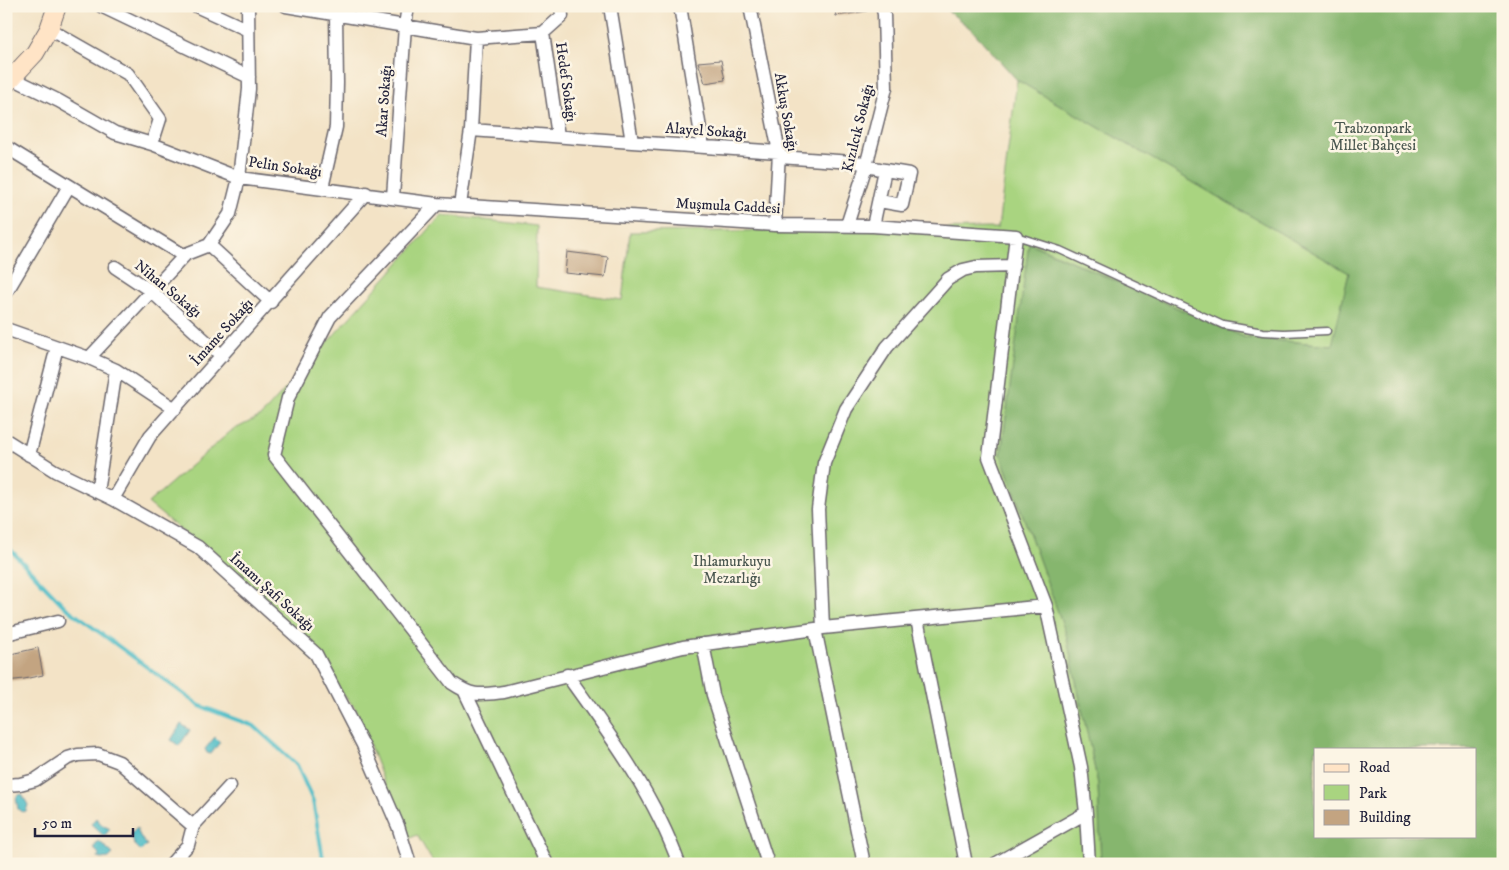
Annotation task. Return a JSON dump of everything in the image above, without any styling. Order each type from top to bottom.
[{"type":"street","points":[[57,6],[49,29],[35,53],[9,81],[59,101],[116,133],[152,144],[239,178],[230,214],[209,245],[186,254],[89,358]]},
{"type":"street","points":[[101,6],[249,76]]},
{"type":"street","points":[[196,6],[248,30]]},
{"type":"street","name":"Pelin Sokağı","points":[[248,6],[249,76],[239,178],[366,193],[437,204]]},
{"type":"street","name":"Hedef Sokağı","points":[[286,6],[476,38],[543,33],[562,16],[561,6]]},
{"type":"street","name":"Akar Sokağı","points":[[393,197],[408,6]]},
{"type":"street","points":[[610,6],[632,142]]},
{"type":"street","points":[[680,6],[703,147]]},
{"type":"street","name":"Akkuş Sokağı","points":[[750,6],[779,155],[775,225]]},
{"type":"street","name":"Kızılcık Sokağı","points":[[847,225],[866,164],[886,88],[884,14],[882,6]]},
{"type":"street","points":[[322,188],[336,127],[336,15]]},
{"type":"street","points":[[49,29],[128,74],[160,118],[152,144]]},
{"type":"street","name":"Hedef Sokağı","points":[[543,33],[558,136]]},
{"type":"street","points":[[460,205],[471,130],[476,38]]},
{"type":"street","name":"Alayel Sokağı","points":[[471,130],[703,147],[866,164],[885,170]]},
{"type":"street","points":[[6,147],[184,256]]},
{"type":"street","points":[[873,226],[885,170],[909,174],[902,205],[879,201]]},
{"type":"street","points":[[6,293],[69,186]]},
{"type":"street","name":"İmame Sokağı","points":[[113,499],[150,436],[366,193]]},
{"type":"street","points":[[437,204],[330,317],[288,398],[274,456],[452,683],[466,692],[480,695],[504,692],[683,647],[819,629],[1046,606]]},
{"type":"street","name":"Muşmula Caddesi","points":[[437,204],[775,225],[873,226],[1016,236]]},
{"type":"street","points":[[1016,236],[989,457],[1046,606],[1081,767],[1089,864]]},
{"type":"street","points":[[209,245],[271,302]]},
{"type":"street","points":[[864,864],[819,629],[818,509],[824,464],[846,409],[887,347],[948,279],[963,270],[976,267],[1013,266]]},
{"type":"street","name":"Nihan Sokağı","points":[[115,267],[151,291],[222,356]]},
{"type":"street","points":[[6,329],[89,358],[116,370],[175,408]]},
{"type":"street","points":[[29,454],[57,347]]},
{"type":"street","points":[[97,492],[116,370]]},
{"type":"street","name":"İmamı Şafi Sokağı","points":[[6,440],[55,471],[113,499],[198,547],[316,654],[363,745],[398,826],[410,864]]},
{"type":"street","points":[[917,619],[966,864]]},
{"type":"street","points":[[6,634],[58,621]]},
{"type":"street","points":[[702,644],[713,695],[768,864]]},
{"type":"street","points":[[567,675],[637,775],[661,820],[679,864]]},
{"type":"street","points":[[466,692],[547,864]]},
{"type":"street","points":[[6,785],[35,780],[68,758],[78,755],[98,754],[119,762],[193,826]]},
{"type":"street","points":[[171,864],[188,845],[193,826],[230,786]]},
{"type":"street","points":[[995,864],[1086,814]]},
{"type":"lane","points":[[1016,236],[1060,250],[1223,325],[1263,332],[1327,331]]},
{"type":"green space","name":"Trabzonpark Millet Bahçesi","points":[[942,6],[1503,6],[1503,864],[1101,864],[1098,784],[1066,634],[1001,455],[1029,243],[1246,338],[1332,345],[1349,273],[1017,80],[971,29]]},
{"type":"green space","name":"Ihlamurkuyu Mezarlığı","points":[[1017,80],[1349,273],[1333,345],[1246,338],[1030,243],[1001,455],[1066,633],[1098,784],[1101,864],[434,864],[417,835],[406,840],[356,709],[251,589],[148,503],[231,431],[261,416],[442,215],[537,226],[536,287],[622,300],[630,232],[998,228]]},
{"type":"water","points":[[181,724],[190,730],[179,746],[171,740]]},
{"type":"water","points":[[215,737],[220,742],[211,754],[207,753],[205,749]]},
{"type":"water","points":[[22,794],[28,805],[26,811],[23,812],[18,809],[16,798]]},
{"type":"water","points":[[96,818],[102,825],[110,829],[104,836],[91,824]]},
{"type":"water","points":[[137,828],[140,837],[147,845],[141,851],[134,844],[131,834]]},
{"type":"water","points":[[99,841],[113,854],[109,858],[101,859],[98,857],[99,854],[93,848]]},
{"type":"building","points":[[834,6],[866,6],[867,11],[836,16]]},
{"type":"building","points":[[721,60],[725,80],[705,83],[698,62]]},
{"type":"building","points":[[567,252],[608,257],[605,277],[565,273]]},
{"type":"building","points":[[38,648],[43,675],[6,681],[6,655]]},
{"type":"waterway","points":[[6,545],[65,607],[200,706],[254,726],[297,765],[313,801],[324,864]]}]
